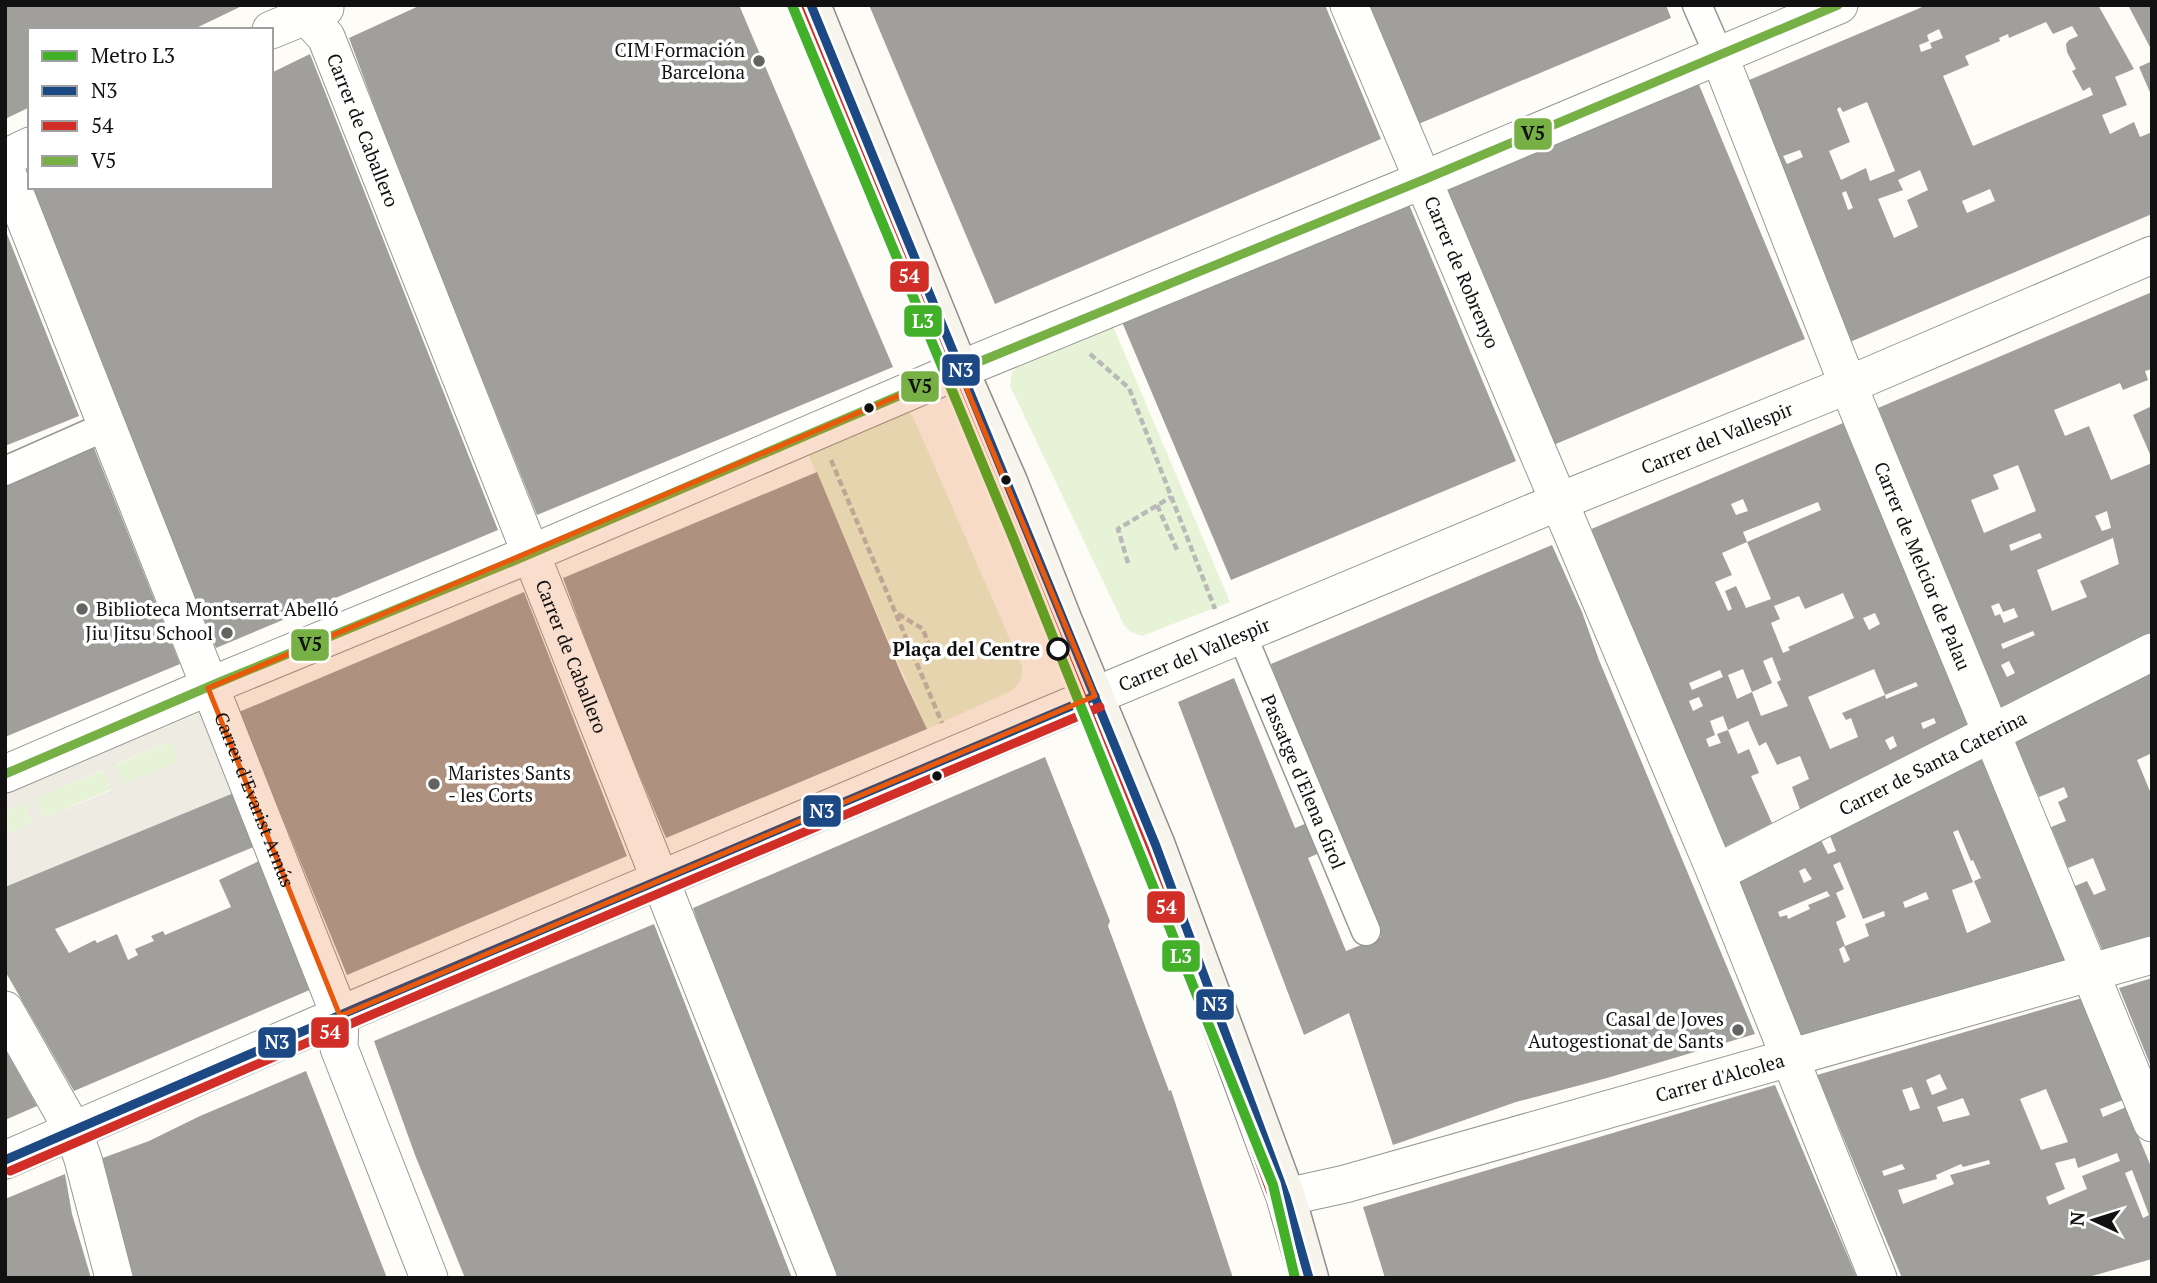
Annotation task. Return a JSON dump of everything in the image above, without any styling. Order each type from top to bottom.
[{"type":"main road","points":[[811,5],[1161,859],[1286,1197],[1309,1278]]},
{"type":"street","name":"Carrer de Robrenyo","points":[[1349,5],[1716,873],[1878,1278]]},
{"type":"street","name":"Carrer de Melcior de Palau","points":[[1697,5],[1848,385],[2152,1123]]},
{"type":"street","points":[[5,774],[532,554],[959,370],[1423,180],[1839,5]]},
{"type":"street","points":[[273,29],[311,8]]},
{"type":"street","name":"Carrer de Caballero","points":[[311,8],[326,37],[818,1278]]},
{"type":"street","points":[[5,158],[28,147]]},
{"type":"street","name":"Carrer d'Evarist Arnús","points":[[5,169],[208,688],[340,1016],[340,1048],[429,1278]]},
{"type":"street","name":"Carrer del Vallespir","points":[[5,1160],[1095,696],[1231,627],[1558,502],[1848,385],[2152,255]]},
{"type":"street","points":[[5,471],[107,426]]},
{"type":"street","name":"Passatge d'Elena Girol","points":[[1231,627],[1366,931]]},
{"type":"street","name":"Carrer de Santa Caterina","points":[[1716,873],[2152,652]]},
{"type":"street","name":"Carrer d'Alcolea","points":[[1286,1197],[1358,1180],[2152,955]]},
{"type":"street","points":[[5,1010],[73,1130],[114,1278]]},
{"type":"path","points":[[1089,353],[1129,388],[1171,496],[1231,627]]},
{"type":"path","points":[[829,457],[945,730]]},
{"type":"path","points":[[1128,563],[1118,529],[1171,496]]},
{"type":"path","points":[[1157,505],[1178,552]]},
{"type":"path","points":[[896,613],[923,629],[933,657]]},
{"type":"highlighted area","points":[[959,370],[1095,696],[340,1016],[208,688]]},
{"type":"green space","points":[[1113,326],[1230,602],[1142,636],[1131,632],[1124,625],[1010,386],[1012,372],[1022,362]]},
{"type":"green space","name":"Plaça del Centre","points":[[908,410],[1022,667],[1020,680],[1011,691],[927,729],[803,442]]},
{"type":"green space","points":[[171,741],[180,761],[123,784],[115,765]]},
{"type":"green space","points":[[104,770],[112,789],[44,818],[36,798]]},
{"type":"green space","points":[[24,803],[32,823],[5,834],[5,811]]},
{"type":"shaded area","points":[[202,712],[243,789],[5,887],[5,834],[32,823],[24,803],[5,811],[5,793]],"holes":[[[171,741],[179,761],[123,784],[116,764]],[[103,770],[112,790],[44,818],[36,798]]]},
{"type":"building","points":[[5,5],[244,5],[196,28],[28,28],[28,108],[5,119]]},
{"type":"building","points":[[421,5],[739,5],[893,367],[537,515],[396,165],[349,38]]},
{"type":"building","points":[[869,5],[1325,5],[1381,139],[995,304]]},
{"type":"building","points":[[1366,5],[1666,5],[1671,18],[1416,125]]},
{"type":"building","points":[[1927,5],[2098,5],[2134,69],[2115,77],[2127,105],[2102,115],[2110,134],[2134,122],[2140,137],[2152,132],[2152,214],[1850,342],[1742,83]],"holes":[[[2046,22],[2053,34],[2072,26],[2078,36],[2066,44],[2076,69],[2072,71],[2083,91],[2090,87],[2093,95],[1973,146],[1943,76],[1969,65],[1965,56],[2000,41],[1999,38],[2008,34],[2009,38]],[[1939,29],[1943,38],[1930,43],[1932,48],[1921,52],[1919,45],[1929,41],[1927,35]],[[1867,102],[1895,171],[1870,181],[1866,168],[1841,180],[1829,151],[1850,142],[1837,109],[1840,107],[1843,112]],[[1800,150],[1803,157],[1787,164],[1783,156]],[[1920,170],[1928,190],[1907,200],[1918,227],[1894,238],[1878,199],[1903,190],[1898,180]],[[1990,189],[1995,201],[1967,213],[1962,201]],[[1846,191],[1853,208],[1848,210],[1842,193]]]},
{"type":"building","points":[[2128,5],[2152,5],[2152,51]]},
{"type":"building","points":[[310,54],[498,530],[216,648],[155,503],[32,189],[273,189],[273,72]]},
{"type":"building","points":[[2152,61],[2152,97],[2139,67]]},
{"type":"building","points":[[1697,80],[1805,339],[1551,446],[1442,188]]},
{"type":"building","points":[[1408,202],[1516,461],[1231,580],[1122,322]]},
{"type":"building","points":[[5,229],[79,416],[5,446]]},
{"type":"building","points":[[2152,292],[2152,369],[2145,371],[2148,380],[2123,390],[2120,383],[2054,410],[2065,436],[2089,426],[2111,480],[2152,463],[2152,632],[2001,707],[1878,408]],"holes":[[[2018,465],[2036,511],[1984,533],[1971,500],[1999,489],[1993,475]],[[2107,511],[2111,528],[2102,531],[2095,516]],[[2040,533],[2042,538],[2011,551],[2009,545]],[[2113,538],[2119,564],[2080,581],[2087,597],[2052,611],[2037,570]],[[1999,603],[2003,612],[2014,608],[2018,617],[2004,623],[2000,614],[1995,616],[1991,606]],[[2033,631],[2035,635],[2003,649],[2001,644]],[[2009,661],[2015,673],[2007,677],[2001,665]]]},
{"type":"building","points":[[2152,406],[2152,459],[2133,415]]},
{"type":"building","points":[[1843,423],[1968,724],[1800,809],[1792,787],[1809,779],[1800,756],[1777,765],[1766,742],[1759,746],[1748,721],[1728,730],[1738,754],[1749,749],[1759,773],[1751,776],[1772,823],[1722,848],[1589,530]],"holes":[[[1743,499],[1748,511],[1736,515],[1731,504]],[[1818,502],[1821,510],[1747,542],[1743,532]],[[1747,542],[1771,599],[1746,608],[1736,586],[1725,591],[1732,609],[1728,611],[1715,582],[1732,575],[1722,553]],[[1843,593],[1854,618],[1788,647],[1790,650],[1783,653],[1771,623],[1780,619],[1774,606],[1799,596],[1805,609]],[[1875,613],[1880,624],[1869,630],[1863,618]],[[1772,657],[1781,680],[1777,682],[1788,706],[1761,716],[1752,692],[1772,683],[1763,661]],[[1743,669],[1752,692],[1737,699],[1728,675]],[[1874,669],[1885,695],[1842,713],[1846,720],[1851,718],[1858,737],[1830,749],[1808,697]],[[1720,670],[1723,677],[1692,690],[1689,683]],[[1916,682],[1918,686],[1886,699],[1885,695]],[[1699,697],[1703,706],[1693,711],[1689,701]],[[1723,716],[1728,730],[1717,734],[1721,743],[1709,747],[1706,739],[1715,735],[1710,721]],[[1934,718],[1936,723],[1923,729],[1921,723]],[[1893,736],[1897,746],[1890,750],[1885,740]]]},
{"type":"building","name":"Biblioteca Montserrat Abelló","points":[[94,448],[180,664],[5,737],[5,486]]},
{"type":"building","points":[[817,472],[927,729],[666,838],[605,693],[563,578]]},
{"type":"building","points":[[1552,545],[1755,1034],[1516,1102],[1393,1145],[1349,1013],[1304,1035],[1178,702],[1234,678],[1295,828],[1312,821],[1324,851],[1308,858],[1346,951],[1381,937],[1315,779],[1271,664]]},
{"type":"building","name":"Maristes Sants - les Corts","points":[[524,592],[627,856],[347,975],[239,712]]},
{"type":"building","points":[[2152,673],[2152,753],[2137,760],[2152,796],[2152,940],[2104,954],[2075,886],[2087,881],[2094,895],[2106,890],[2093,858],[2068,868],[2051,827],[2066,821],[2058,802],[2068,797],[2064,787],[2039,797],[2015,742]]},
{"type":"building","points":[[1045,757],[1110,921],[1108,926],[1169,1091],[1171,1090],[1233,1278],[835,1278],[710,960],[693,908]]},
{"type":"building","points":[[1983,759],[2068,964],[1803,1041],[1736,883],[1821,840],[1828,854],[1836,851],[1830,836]],"holes":[[[1958,830],[1981,878],[1974,881],[1991,922],[1967,933],[1952,890],[1973,882],[1953,832]],[[1840,862],[1863,919],[1884,911],[1885,916],[1865,924],[1869,936],[1845,946],[1836,922],[1846,917],[1836,893],[1844,889],[1833,865]],[[1805,868],[1812,879],[1804,883],[1799,871]],[[1827,891],[1830,896],[1808,905],[1810,909],[1788,919],[1787,915],[1780,917],[1778,912]],[[1926,892],[1929,899],[1905,908],[1903,902]],[[1844,946],[1850,960],[1844,963],[1839,949]]]},
{"type":"building","points":[[236,792],[256,846],[55,929],[69,953],[95,940],[97,943],[117,934],[128,960],[138,955],[135,949],[154,941],[151,936],[163,931],[165,935],[231,907],[219,880],[261,860],[312,989],[74,1091],[5,971],[5,887]]},
{"type":"building","points":[[654,924],[792,1278],[465,1278],[415,1155],[374,1041]]},
{"type":"building","points":[[2152,978],[2152,1069],[2119,988]]},
{"type":"building","points":[[2082,998],[2123,1100],[2100,1109],[2103,1117],[2126,1107],[2152,1169],[2152,1259],[2085,1278],[1902,1278],[1817,1075]],"holes":[[[1940,1074],[1947,1089],[1932,1095],[1926,1080]],[[1912,1087],[1920,1108],[1910,1111],[1902,1090]],[[2046,1089],[2068,1142],[2041,1150],[2020,1099]],[[1963,1098],[1970,1115],[1943,1122],[1937,1107]],[[2117,1153],[2120,1161],[2082,1176],[2087,1189],[2049,1205],[2046,1197],[2065,1189],[2055,1163],[2075,1158],[2078,1168]],[[1989,1160],[1990,1164],[1950,1175],[1954,1184],[1903,1204],[1898,1190],[1937,1179],[1936,1175],[1961,1164],[1963,1167]],[[1902,1164],[1905,1169],[1884,1176],[1882,1171]],[[2132,1170],[2149,1215],[2143,1218],[2125,1173]]]},
{"type":"building","points":[[5,1049],[37,1106],[5,1120]]},
{"type":"building","points":[[306,1071],[387,1278],[134,1278],[100,1159],[149,1141]]},
{"type":"building","points":[[1775,1085],[1857,1278],[1385,1278],[1363,1207]]},
{"type":"building","points":[[65,1174],[72,1214],[91,1278],[5,1278],[5,1199]]},
{"type":"metro line","name":"L3","points":[[792,5],[1012,535],[1273,1185],[1295,1278]]},
{"type":"transit line","name":"N3","points":[[811,5],[1156,846],[1286,1197],[1309,1278]]},
{"type":"transit line","name":"V5","points":[[5,774],[516,560],[959,370],[1423,180],[1838,5]]},
{"type":"transit line","name":"54","points":[[800,10],[1145,850],[1274,1201],[1296,1278]]},
{"type":"transit line","name":"N3","points":[[5,1160],[359,1007],[1095,696]]},
{"type":"transit line","name":"54","points":[[10,1171],[364,1018],[1100,707]]},
{"type":"place","name":"CIM Formación Barcelona","points":[[759,61]]},
{"type":"place","name":"Biblioteca Montserrat Abelló","points":[[82,609]]},
{"type":"place","name":"Jiu Jitsu School","points":[[227,633]]},
{"type":"place","name":"Plaça del Centre","points":[[1058,649]]},
{"type":"place","name":"Maristes Sants - les Corts","points":[[434,784]]},
{"type":"place","name":"Casal de Joves Autogestionat de Sants","points":[[1738,1030]]}]
